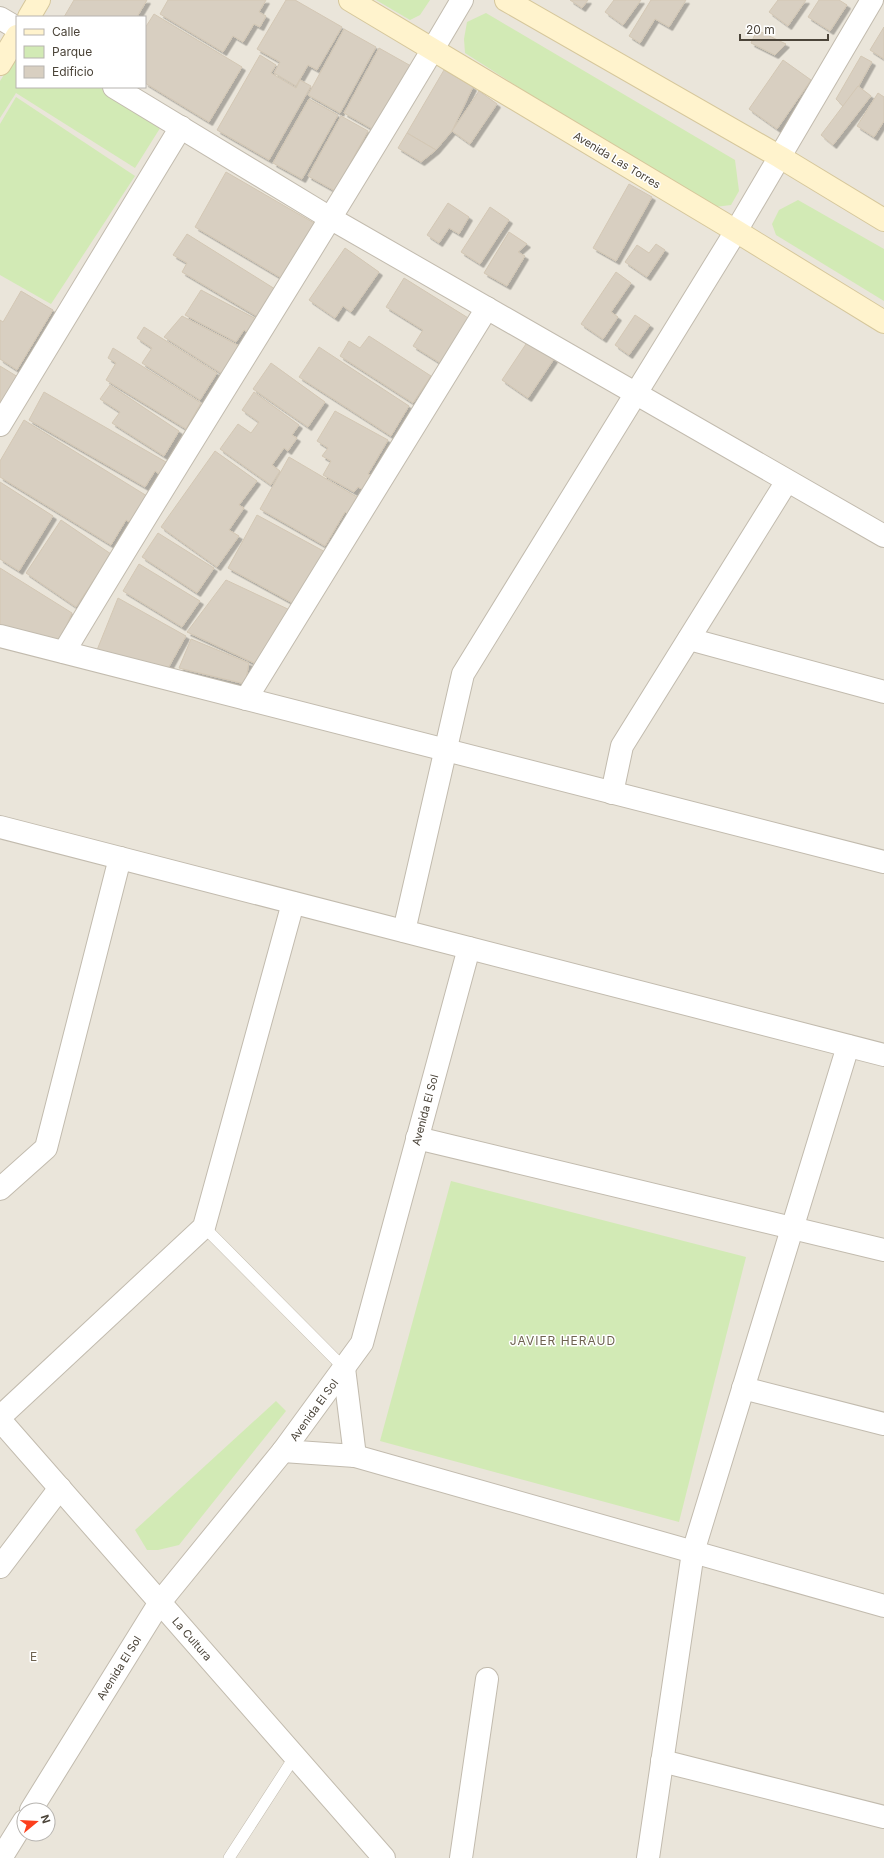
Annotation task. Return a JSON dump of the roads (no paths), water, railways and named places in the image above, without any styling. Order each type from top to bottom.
[{"type":"street","points":[[30,16],[39,0]]},
{"type":"street","name":"Avenida Las Torres","points":[[350,0],[736,231],[884,322]]},
{"type":"street","points":[[64,652],[157,496],[330,218],[462,0]]},
{"type":"street","points":[[506,0],[780,157],[884,220]]},
{"type":"street","points":[[404,931],[463,674],[736,231],[872,0]]},
{"type":"street","points":[[0,18],[16,27]]},
{"type":"street","points":[[0,64],[16,38]]},
{"type":"street","points":[[116,88],[330,218],[884,536]]},
{"type":"street","points":[[0,425],[181,128]]},
{"type":"street","points":[[246,699],[487,308]]},
{"type":"street","points":[[612,792],[622,746],[787,480]]},
{"type":"street","points":[[0,636],[884,862]]},
{"type":"street","points":[[689,639],[884,692]]},
{"type":"street","points":[[0,827],[884,1055]]},
{"type":"street","points":[[0,1189],[46,1148],[120,858]]},
{"type":"street","points":[[0,1419],[204,1227],[293,903]]},
{"type":"street","name":"Avenida El Sol","points":[[36,1802],[160,1602],[283,1451],[362,1343],[469,948]]},
{"type":"street","points":[[648,1858],[693,1552],[848,1046]]},
{"type":"street","points":[[417,1138],[884,1250]]},
{"type":"street","points":[[344,1368],[355,1456]]},
{"type":"street","points":[[743,1388],[884,1424]]},
{"type":"street","name":"La Cultura","points":[[0,1419],[384,1858]]},
{"type":"street","points":[[283,1451],[355,1456],[884,1606]]},
{"type":"street","points":[[0,1567],[60,1488]]},
{"type":"street","points":[[461,1858],[487,1679]]},
{"type":"street","points":[[662,1762],[884,1817]]},
{"type":"street","points":[[1,1858],[16,1834]]},
{"type":"lane","points":[[204,1227],[344,1368]]},
{"type":"lane","points":[[229,1858],[295,1756]]},
{"type":"district","name":"JAVIER HERAUD","points":[[563,1341]]},
{"type":"district","name":"E","points":[[34,1657]]}]
